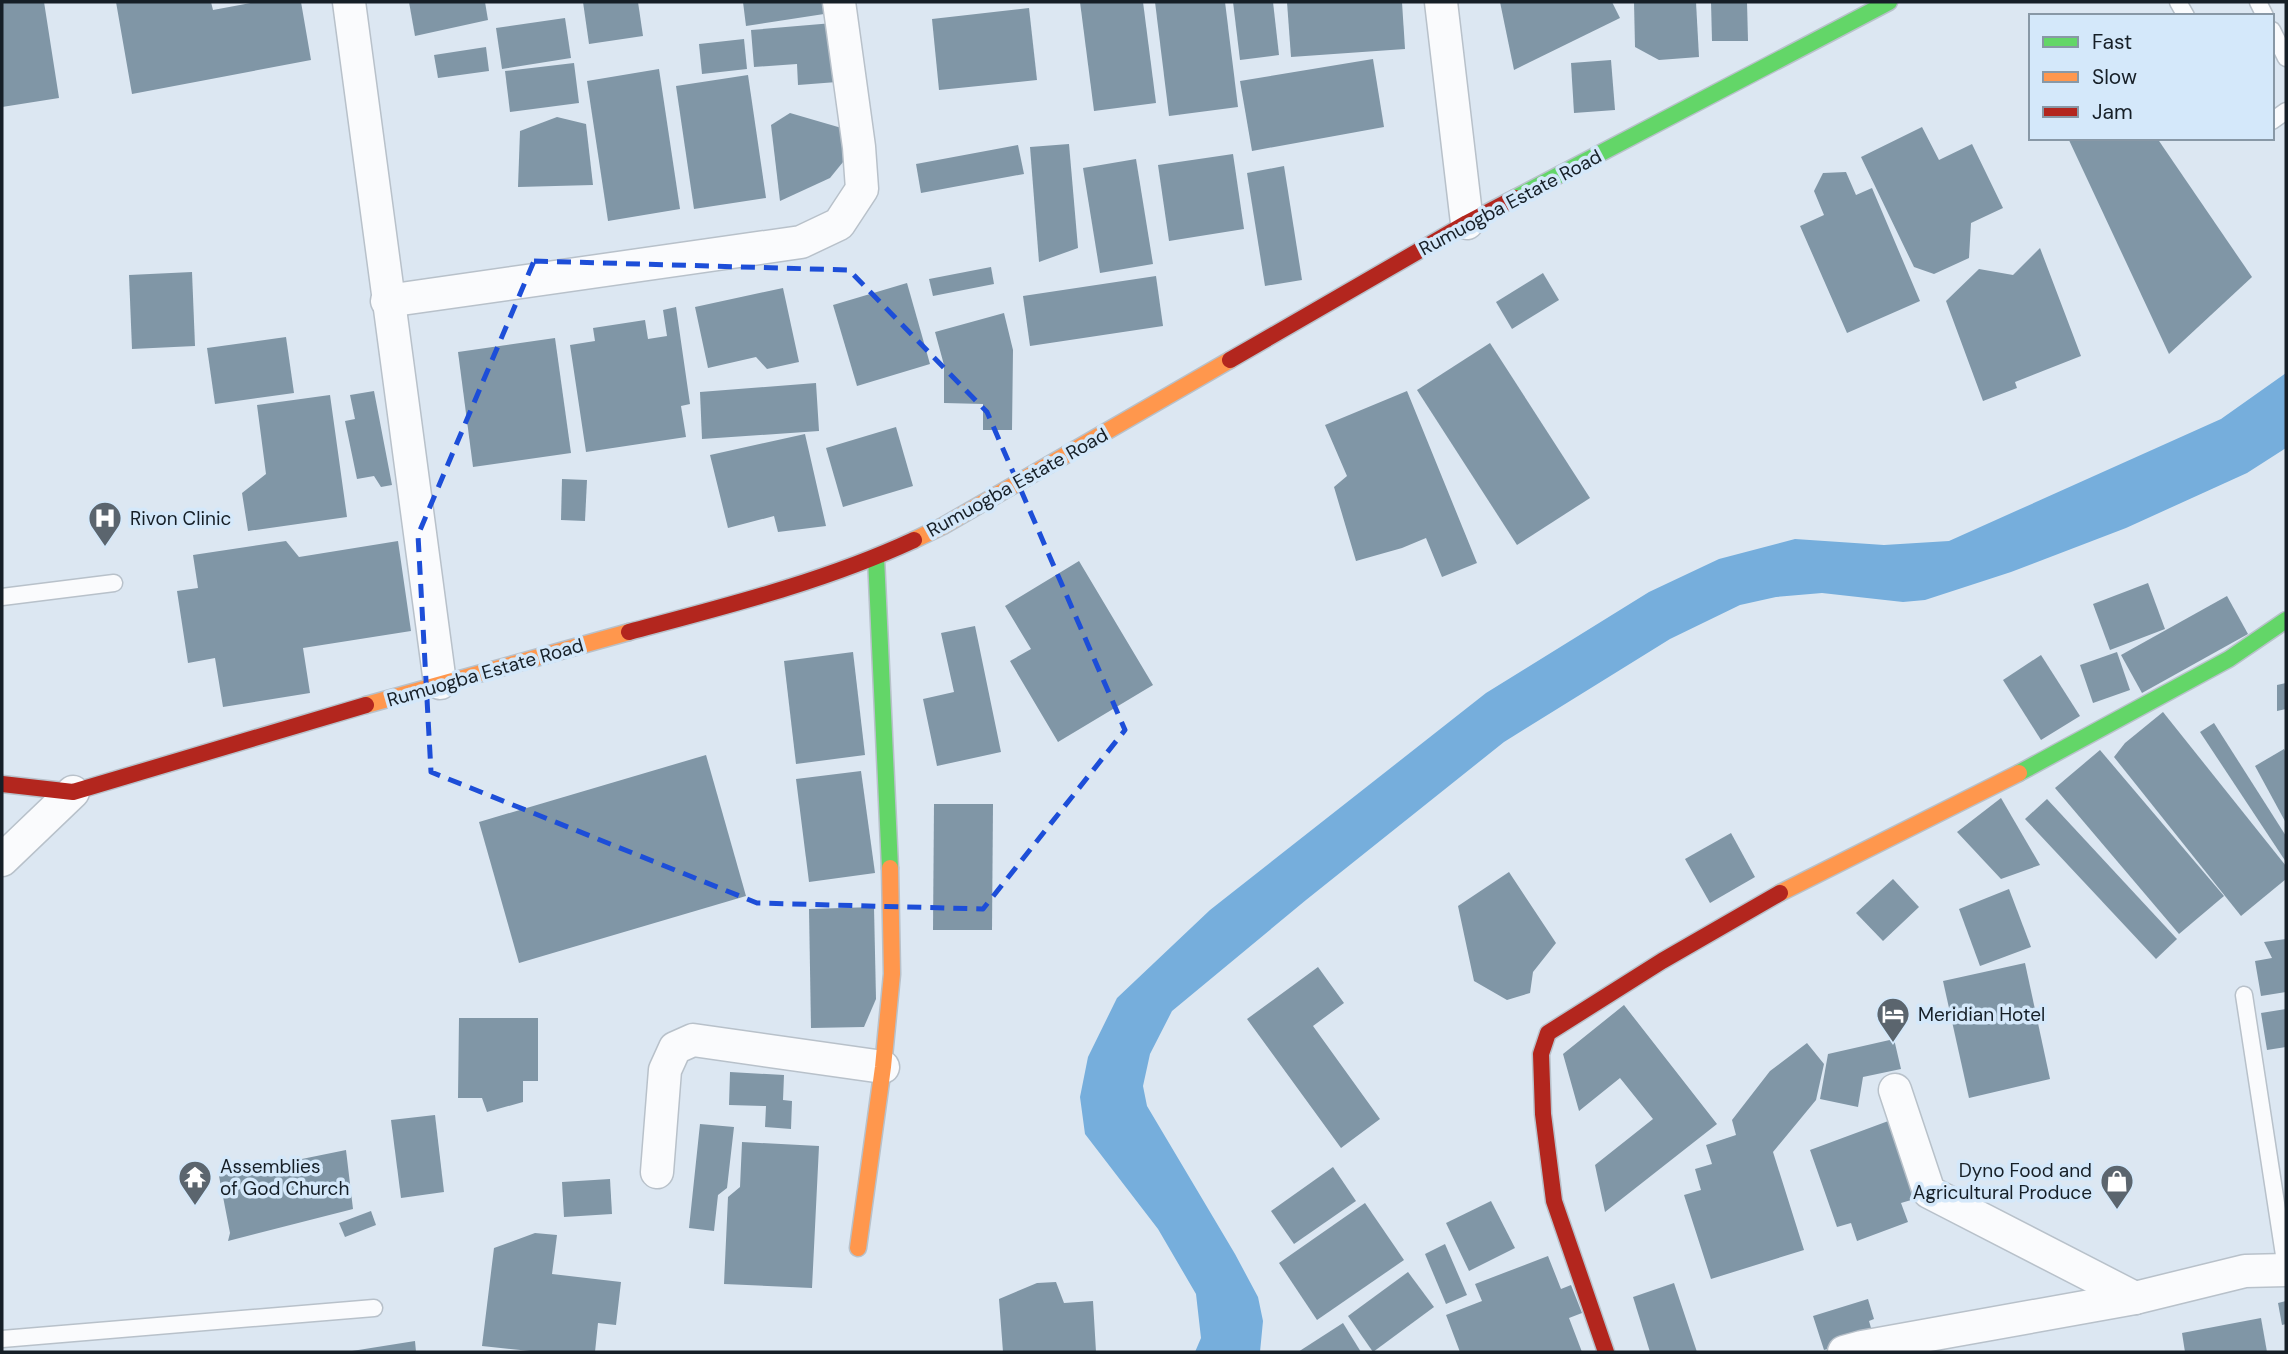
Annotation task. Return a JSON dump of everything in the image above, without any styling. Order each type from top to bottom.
[{"type":"street","points":[[349,2],[440,683]]},
{"type":"street","points":[[387,301],[801,242],[839,224],[862,189],[859,147],[839,2]]},
{"type":"street","points":[[1441,2],[1467,223]]},
{"type":"street","name":"Rumuogba Estate Road","points":[[2,784],[73,792],[440,683],[774,593],[876,557],[943,526],[1467,223],[1889,2]]},
{"type":"street","points":[[858,1248],[883,1067],[892,961],[890,843],[876,557]]},
{"type":"street","points":[[1606,1352],[1554,1201],[1543,1114],[1541,1054],[1548,1033],[1769,898],[2019,773],[2229,659],[2286,620]]},
{"type":"street","name":"Rumuogba Estate Road","points":[[2,860],[73,792]]},
{"type":"street","points":[[657,1172],[665,1070],[675,1048],[693,1040],[883,1067]]},
{"type":"street","points":[[1895,1090],[1929,1192],[2136,1298]]},
{"type":"street","points":[[1843,1352],[2136,1298],[2245,1272],[2286,1269]]},
{"type":"lane","points":[[2274,34],[2286,58]]},
{"type":"lane","points":[[2,597],[114,583]]},
{"type":"lane","points":[[2244,995],[2286,1269]]},
{"type":"lane","points":[[2,1339],[374,1308]]},
{"type":"highlighted area","points":[[534,261],[849,270],[987,412],[1125,730],[983,909],[757,903],[431,772],[418,535]]},
{"type":"water","points":[[2286,373],[2286,448],[2247,473],[2126,528],[2011,572],[1925,600],[1903,602],[1822,593],[1776,597],[1740,605],[1670,639],[1504,742],[1172,1011],[1150,1054],[1143,1086],[1147,1106],[1235,1254],[1258,1297],[1263,1321],[1260,1352],[1195,1352],[1201,1338],[1196,1294],[1158,1229],[1085,1134],[1080,1097],[1088,1057],[1117,998],[1210,910],[1486,693],[1649,592],[1719,559],[1795,539],[1884,545],[1949,541],[2221,419]]},
{"type":"building","points":[[2,2],[44,2],[59,98],[2,107]]},
{"type":"building","points":[[116,2],[211,2],[213,10],[256,2],[301,2],[311,60],[132,94]]},
{"type":"building","points":[[409,2],[485,2],[488,20],[415,36]]},
{"type":"building","points":[[583,2],[638,2],[643,36],[589,44]]},
{"type":"building","points":[[743,2],[822,2],[824,14],[746,26]]},
{"type":"building","points":[[1080,2],[1143,2],[1156,103],[1094,111]]},
{"type":"building","points":[[1155,2],[1225,2],[1238,107],[1169,116]]},
{"type":"building","points":[[1233,2],[1273,2],[1279,55],[1240,60]]},
{"type":"building","points":[[1287,2],[1402,2],[1405,49],[1291,57]]},
{"type":"building","points":[[1500,2],[1612,2],[1620,18],[1514,70]]},
{"type":"building","points":[[1634,2],[1696,2],[1699,57],[1659,60],[1635,47]]},
{"type":"building","points":[[1711,2],[1747,2],[1748,41],[1712,41]]},
{"type":"building","points":[[1029,8],[1037,80],[939,90],[932,19]]},
{"type":"building","points":[[565,18],[571,58],[502,69],[496,28]]},
{"type":"building","points":[[833,23],[837,82],[798,85],[797,64],[754,67],[751,30]]},
{"type":"building","points":[[744,39],[747,69],[702,74],[699,44]]},
{"type":"building","points":[[486,47],[489,71],[438,78],[434,55]]},
{"type":"building","points":[[1373,59],[1384,127],[1252,151],[1240,81]]},
{"type":"building","points":[[1611,60],[1615,110],[1574,113],[1571,63]]},
{"type":"building","points":[[574,63],[579,103],[510,112],[505,71]]},
{"type":"building","points":[[659,69],[680,209],[608,221],[587,81]]},
{"type":"building","points":[[748,75],[766,198],[694,209],[676,86]]},
{"type":"building","points":[[790,113],[845,129],[852,151],[830,178],[780,201],[771,125]]},
{"type":"building","points":[[557,117],[586,124],[593,185],[518,187],[520,131]]},
{"type":"building","points":[[1922,127],[1939,160],[1972,144],[2003,208],[1971,223],[1969,258],[1934,274],[1914,267],[1861,157]]},
{"type":"building","points":[[2069,140],[2158,140],[2252,277],[2169,354]]},
{"type":"building","points":[[1069,144],[1078,248],[1039,262],[1030,147]]},
{"type":"building","points":[[1018,145],[1024,174],[921,193],[916,164]]},
{"type":"building","points":[[1233,154],[1244,229],[1169,241],[1158,165]]},
{"type":"building","points":[[1136,159],[1153,264],[1100,273],[1083,168]]},
{"type":"building","points":[[1284,166],[1302,280],[1265,286],[1247,173]]},
{"type":"building","points":[[1846,172],[1856,195],[1872,188],[1920,301],[1847,333],[1800,226],[1824,215],[1814,191],[1823,173]]},
{"type":"building","points":[[2040,248],[2081,356],[2015,382],[2017,388],[1983,401],[1946,301],[1979,269],[2013,275]]},
{"type":"building","points":[[991,267],[994,284],[933,296],[929,279]]},
{"type":"building","points":[[192,272],[195,346],[132,349],[129,275]]},
{"type":"building","points":[[1543,273],[1559,300],[1512,329],[1496,302]]},
{"type":"building","points":[[1156,276],[1163,326],[1030,346],[1023,296]]},
{"type":"building","points":[[907,283],[930,364],[857,386],[833,305]]},
{"type":"building","points":[[783,288],[799,362],[767,369],[756,357],[708,368],[695,307]]},
{"type":"building","points":[[676,307],[690,404],[681,406],[686,437],[586,452],[570,345],[595,341],[593,328],[645,320],[648,339],[667,336],[663,310]]},
{"type":"building","points":[[1004,313],[1013,350],[1012,430],[983,430],[983,404],[944,403],[944,365],[935,332]]},
{"type":"building","points":[[286,337],[294,393],[215,404],[207,348]]},
{"type":"building","points":[[555,338],[571,453],[473,467],[458,352]]},
{"type":"building","points":[[1490,343],[1590,498],[1517,545],[1417,390]]},
{"type":"building","points":[[816,383],[819,431],[702,439],[700,392]]},
{"type":"building","points":[[374,391],[392,485],[381,487],[374,476],[357,479],[345,421],[355,419],[350,395]]},
{"type":"building","points":[[1407,391],[1477,563],[1442,577],[1426,538],[1356,561],[1334,487],[1347,476],[1325,425]]},
{"type":"building","points":[[330,395],[347,517],[248,531],[242,493],[266,474],[257,405]]},
{"type":"building","points":[[896,427],[913,486],[843,507],[826,448]]},
{"type":"building","points":[[805,434],[826,526],[778,532],[774,516],[728,528],[710,455]]},
{"type":"building","points":[[562,479],[587,480],[585,521],[561,520]]},
{"type":"building","points":[[286,541],[299,557],[398,541],[411,631],[303,648],[310,693],[223,707],[215,658],[188,663],[177,591],[198,588],[193,555]]},
{"type":"building","points":[[1079,561],[1153,685],[1058,742],[1010,661],[1031,649],[1005,606]]},
{"type":"building","points":[[2148,583],[2165,629],[2110,650],[2093,604]]},
{"type":"building","points":[[2227,596],[2248,634],[2142,693],[2121,655]]},
{"type":"building","points":[[975,626],[1001,752],[937,766],[923,699],[954,692],[941,633]]},
{"type":"building","points":[[853,652],[865,755],[796,764],[784,661]]},
{"type":"building","points":[[2117,652],[2130,690],[2093,703],[2080,665]]},
{"type":"building","points":[[2041,655],[2080,716],[2041,740],[2003,680]]},
{"type":"building","points":[[2286,683],[2286,709],[2277,711],[2277,685]]},
{"type":"building","points":[[2163,712],[2286,866],[2286,879],[2241,916],[2114,757],[2125,743]]},
{"type":"building","points":[[2214,723],[2286,836],[2286,862],[2200,732]]},
{"type":"building","points":[[2284,749],[2286,753],[2286,823],[2255,766]]},
{"type":"building","points":[[2100,750],[2224,896],[2179,934],[2055,788]]},
{"type":"building","points":[[706,755],[746,896],[519,963],[479,822]]},
{"type":"building","points":[[861,771],[875,873],[809,882],[796,779]]},
{"type":"building","points":[[2001,798],[2040,865],[2001,879],[1957,832]]},
{"type":"building","points":[[2047,799],[2177,939],[2156,959],[2025,819]]},
{"type":"building","points":[[934,804],[993,804],[992,930],[933,930]]},
{"type":"building","points":[[1731,833],[1755,877],[1710,903],[1685,859]]},
{"type":"building","points":[[1509,872],[1556,943],[1533,972],[1530,993],[1507,1000],[1474,981],[1458,906]]},
{"type":"building","points":[[1893,879],[1919,907],[1883,941],[1856,913]]},
{"type":"building","points":[[2009,889],[2031,947],[1980,966],[1959,909]]},
{"type":"building","points":[[874,907],[876,999],[864,1027],[811,1028],[809,909]]},
{"type":"building","points":[[2286,939],[2286,992],[2261,996],[2255,961],[2272,958],[2264,942]]},
{"type":"building","points":[[2025,963],[2050,1079],[1969,1098],[1943,981]]},
{"type":"building","points":[[1318,967],[1344,1003],[1313,1026],[1380,1119],[1341,1148],[1247,1019]]},
{"type":"building","points":[[1624,1005],[1717,1124],[1605,1212],[1595,1165],[1653,1119],[1620,1078],[1579,1111],[1563,1054]]},
{"type":"building","points":[[2286,1009],[2286,1047],[2267,1050],[2261,1013]]},
{"type":"building","points":[[459,1018],[538,1018],[538,1081],[523,1081],[523,1102],[487,1112],[482,1098],[458,1098]]},
{"type":"building","points":[[1894,1039],[1901,1069],[1863,1077],[1858,1107],[1820,1099],[1828,1054]]},
{"type":"building","points":[[1807,1043],[1824,1064],[1816,1100],[1773,1152],[1804,1250],[1711,1279],[1684,1195],[1701,1190],[1695,1169],[1712,1164],[1706,1145],[1736,1135],[1732,1120],[1770,1071]]},
{"type":"building","points":[[730,1072],[784,1075],[783,1100],[792,1101],[791,1129],[765,1127],[766,1106],[729,1105]]},
{"type":"building","points":[[435,1115],[444,1192],[401,1198],[391,1120]]},
{"type":"building","points":[[1891,1120],[1918,1198],[1901,1203],[1908,1222],[1857,1241],[1851,1223],[1837,1227],[1810,1150]]},
{"type":"building","points":[[700,1124],[734,1127],[727,1188],[718,1195],[714,1231],[689,1228]]},
{"type":"building","points":[[742,1142],[819,1146],[812,1288],[724,1284],[728,1197],[740,1187]]},
{"type":"building","points":[[346,1150],[353,1209],[228,1241],[230,1233],[219,1176]]},
{"type":"building","points":[[1333,1167],[1356,1201],[1294,1244],[1271,1211]]},
{"type":"building","points":[[610,1179],[612,1214],[564,1217],[562,1182]]},
{"type":"building","points":[[1491,1201],[1515,1248],[1469,1271],[1446,1223]]},
{"type":"building","points":[[1365,1203],[1404,1260],[1317,1320],[1279,1263]]},
{"type":"building","points":[[371,1211],[376,1225],[345,1237],[339,1223]]},
{"type":"building","points":[[535,1233],[557,1235],[552,1274],[621,1282],[616,1325],[598,1323],[595,1352],[540,1352],[482,1346],[494,1248]]},
{"type":"building","points":[[1445,1244],[1467,1295],[1446,1304],[1425,1254]]},
{"type":"building","points":[[1548,1256],[1561,1289],[1571,1285],[1582,1313],[1569,1318],[1582,1352],[1460,1352],[1446,1315],[1482,1301],[1475,1284]]},
{"type":"building","points":[[1408,1272],[1434,1307],[1373,1352],[1348,1316]]},
{"type":"building","points":[[1056,1282],[1064,1303],[1093,1301],[1096,1352],[1003,1352],[999,1299],[1037,1283]]},
{"type":"building","points":[[1674,1283],[1697,1352],[1650,1352],[1633,1297]]},
{"type":"building","points":[[1868,1299],[1874,1319],[1869,1321],[1873,1335],[1824,1350],[1813,1316]]},
{"type":"building","points":[[2286,1301],[2286,1324],[2282,1325],[2278,1303]]},
{"type":"building","points":[[2261,1318],[2267,1352],[2185,1352],[2182,1333]]},
{"type":"building","points":[[1343,1323],[1361,1352],[1298,1352]]},
{"type":"building","points":[[415,1341],[416,1352],[352,1352],[352,1351]]},
{"type":"traffic: fast","points":[[1515,198],[1889,2]]},
{"type":"traffic: fast","points":[[876,557],[890,868]]},
{"type":"traffic: fast","points":[[2019,773],[2229,659],[2286,620]]},
{"type":"traffic: slow","points":[[914,540],[943,526],[1230,360]]},
{"type":"traffic: slow","points":[[366,705],[629,632]]},
{"type":"traffic: slow","points":[[1780,893],[2019,773]]},
{"type":"traffic: slow","points":[[858,1248],[883,1067],[892,974],[890,868]]},
{"type":"traffic: jam","points":[[1230,360],[1515,198]]},
{"type":"traffic: jam","points":[[629,632],[809,581],[914,540]]},
{"type":"traffic: jam","points":[[2,784],[73,792],[366,705]]},
{"type":"traffic: jam","points":[[1606,1352],[1554,1201],[1543,1114],[1541,1054],[1548,1033],[1662,961],[1780,893]]},
{"type":"place","name":"Rivon Clinic","points":[[105,548]]},
{"type":"place","name":"Meridian Hotel","points":[[1893,1044]]},
{"type":"place","name":"Assemblies of God Church","points":[[195,1207]]},
{"type":"place","name":"Dyno Food and Agricultural Produce","points":[[2117,1211]]}]
